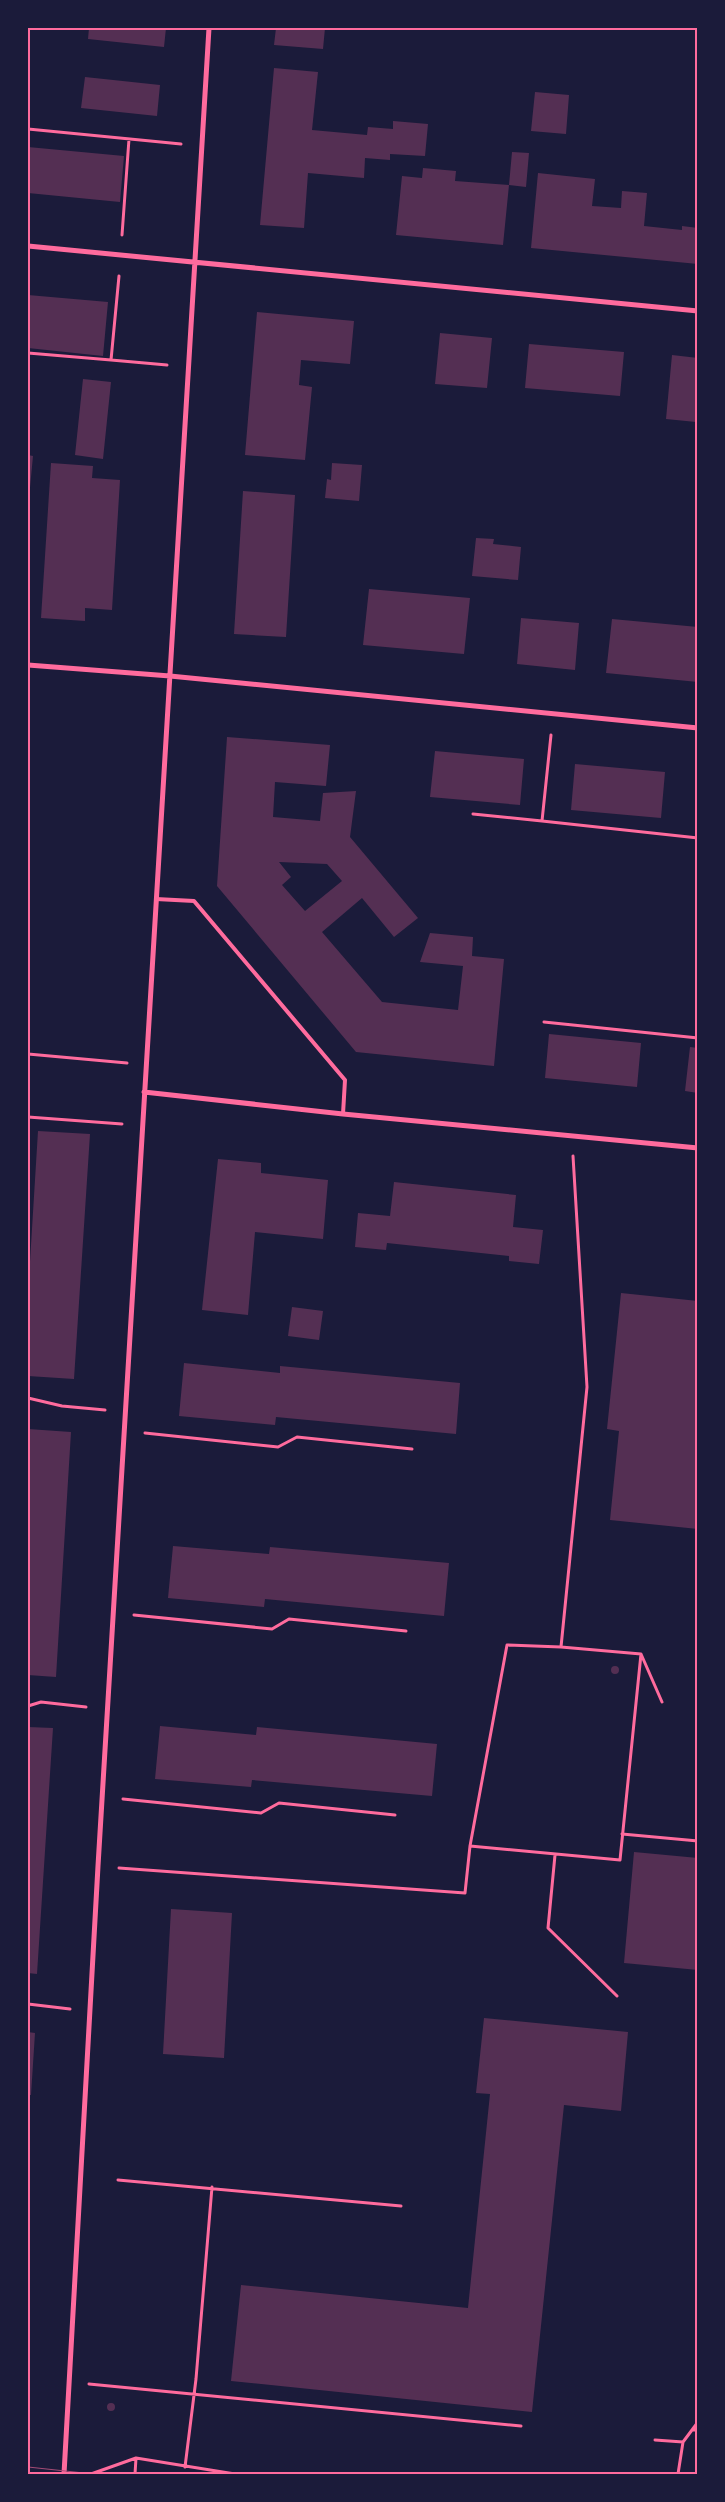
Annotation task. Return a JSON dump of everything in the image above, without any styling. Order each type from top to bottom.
[{"type":"street","points":[[64,2474],[102,1797],[209,28]]},
{"type":"street","points":[[28,246],[698,311]]},
{"type":"street","points":[[28,665],[170,676],[698,728]]},
{"type":"street","points":[[144,1092],[343,1114],[698,1148]]},
{"type":"lane","points":[[156,898],[194,900],[345,1080],[343,1114]]},
{"type":"path","points":[[28,129],[201,146]]},
{"type":"path","points":[[111,360],[129,139]]},
{"type":"path","points":[[28,352],[188,367]]},
{"type":"path","points":[[542,821],[553,714]]},
{"type":"path","points":[[473,814],[698,838]]},
{"type":"path","points":[[544,1022],[698,1038]]},
{"type":"path","points":[[28,1054],[146,1064]]},
{"type":"path","points":[[28,1117],[143,1125]]},
{"type":"path","points":[[560,1647],[587,1388],[572,1136]]},
{"type":"path","points":[[28,1398],[62,1406],[126,1411]]},
{"type":"path","points":[[124,1431],[278,1447],[297,1437],[412,1449]]},
{"type":"path","points":[[113,1613],[272,1629],[289,1619],[406,1631]]},
{"type":"path","points":[[98,1866],[465,1893],[470,1846],[507,1645],[560,1647],[641,1654]]},
{"type":"path","points":[[641,1654],[662,1702]]},
{"type":"path","points":[[470,1846],[620,1860],[641,1654]]},
{"type":"path","points":[[28,1706],[41,1702],[108,1709]]},
{"type":"path","points":[[102,1797],[261,1813],[279,1803],[395,1815]]},
{"type":"path","points":[[622,1834],[698,1841]]},
{"type":"path","points":[[555,1855],[548,1928],[617,1996]]},
{"type":"path","points":[[28,2004],[90,2012]]},
{"type":"path","points":[[118,2180],[212,2187],[401,2206]]},
{"type":"path","points":[[185,2467],[194,2393],[212,2187]]},
{"type":"path","points":[[68,2382],[521,2426]]},
{"type":"path","points":[[678,2474],[683,2442],[698,2422]]},
{"type":"path","points":[[692,2430],[698,2430]]},
{"type":"path","points":[[655,2440],[683,2442]]},
{"type":"path","points":[[135,2474],[136,2458]]},
{"type":"path","points":[[91,2474],[136,2458],[234,2474]]},
{"type":"building","points":[[89,28],[166,28],[164,47],[88,39]]},
{"type":"building","points":[[276,28],[325,28],[323,49],[274,45]]},
{"type":"building","points":[[274,68],[318,72],[312,130],[367,135],[368,127],[393,129],[393,121],[428,124],[425,156],[390,154],[390,160],[365,158],[364,178],[308,173],[304,228],[260,225]]},
{"type":"building","points":[[85,77],[160,85],[157,116],[81,108]]},
{"type":"building","points":[[535,92],[569,95],[566,134],[531,131]]},
{"type":"building","points":[[28,147],[124,156],[120,202],[28,193]]},
{"type":"building","points":[[512,152],[529,153],[526,187],[509,185]]},
{"type":"building","points":[[423,168],[456,171],[455,181],[509,185],[503,245],[396,235],[402,176],[422,178]]},
{"type":"building","points":[[538,173],[595,179],[592,206],[621,208],[622,191],[647,193],[644,226],[682,230],[682,226],[698,228],[698,264],[531,248]]},
{"type":"building","points":[[28,295],[108,302],[103,356],[28,348]]},
{"type":"building","points":[[257,312],[354,321],[350,364],[301,360],[299,385],[312,387],[305,460],[245,455]]},
{"type":"building","points":[[440,333],[492,338],[487,388],[435,384]]},
{"type":"building","points":[[529,344],[624,352],[620,396],[525,388]]},
{"type":"building","points":[[672,355],[698,358],[696,422],[666,419]]},
{"type":"building","points":[[83,379],[111,382],[103,459],[75,455]]},
{"type":"building","points":[[28,455],[33,456],[29,498],[28,498]]},
{"type":"building","points":[[51,463],[93,466],[92,478],[120,480],[112,610],[85,608],[85,621],[41,618]]},
{"type":"building","points":[[332,463],[362,465],[359,501],[325,498],[327,479],[331,480]]},
{"type":"building","points":[[243,491],[295,495],[286,637],[234,634]]},
{"type":"building","points":[[476,538],[494,539],[493,544],[521,547],[518,580],[472,576]]},
{"type":"building","points":[[369,589],[470,598],[464,654],[363,645]]},
{"type":"building","points":[[521,618],[579,623],[575,670],[517,664]]},
{"type":"building","points":[[612,619],[698,627],[698,682],[606,673]]},
{"type":"building","points":[[227,737],[330,745],[326,786],[275,782],[273,817],[320,821],[323,793],[356,791],[350,837],[418,918],[394,937],[362,898],[322,932],[382,1002],[458,1010],[463,966],[420,962],[430,933],[473,937],[472,956],[504,959],[494,1066],[356,1052],[217,886]],"holes":[[[279,862],[327,864],[342,881],[305,911],[282,885],[291,877]]]},
{"type":"building","points":[[435,751],[524,759],[520,805],[430,797]]},
{"type":"building","points":[[575,764],[665,772],[661,818],[571,810]]},
{"type":"building","points":[[549,1034],[641,1043],[637,1087],[545,1078]]},
{"type":"building","points":[[690,1047],[698,1048],[698,1093],[685,1091]]},
{"type":"building","points":[[38,1131],[90,1134],[74,1379],[28,1376],[28,1294]]},
{"type":"building","points":[[218,1159],[261,1163],[261,1173],[328,1180],[323,1239],[255,1232],[248,1315],[202,1310]]},
{"type":"building","points":[[394,1182],[516,1195],[513,1227],[543,1230],[539,1264],[509,1261],[509,1256],[387,1243],[386,1250],[355,1247],[358,1213],[390,1216]]},
{"type":"building","points":[[621,1293],[698,1301],[698,1529],[610,1520],[619,1431],[607,1429]]},
{"type":"building","points":[[292,1307],[323,1311],[319,1340],[288,1336]]},
{"type":"building","points":[[184,1363],[280,1373],[280,1366],[460,1383],[456,1434],[276,1417],[275,1425],[179,1416]]},
{"type":"building","points":[[28,1429],[71,1432],[56,1677],[28,1675]]},
{"type":"building","points":[[173,1546],[269,1554],[270,1547],[449,1563],[444,1616],[265,1599],[264,1607],[168,1598]]},
{"type":"building","points":[[615,1666],[619,1670],[615,1674],[611,1670]]},
{"type":"building","points":[[160,1726],[256,1735],[257,1727],[437,1744],[432,1796],[252,1780],[251,1787],[155,1779]]},
{"type":"building","points":[[28,1727],[53,1728],[37,1974],[28,1973]]},
{"type":"building","points":[[634,1852],[698,1858],[698,1970],[624,1963]]},
{"type":"building","points":[[171,1909],[232,1913],[224,2058],[163,2054]]},
{"type":"building","points":[[484,2018],[628,2032],[621,2111],[564,2105],[532,2412],[231,2381],[241,2285],[468,2308],[490,2094],[476,2093]]},
{"type":"building","points":[[28,2032],[35,2033],[31,2095],[28,2095]]},
{"type":"building","points":[[111,2403],[115,2407],[111,2411],[107,2407]]},
{"type":"tram line","points":[[28,2467],[93,2474]]}]
